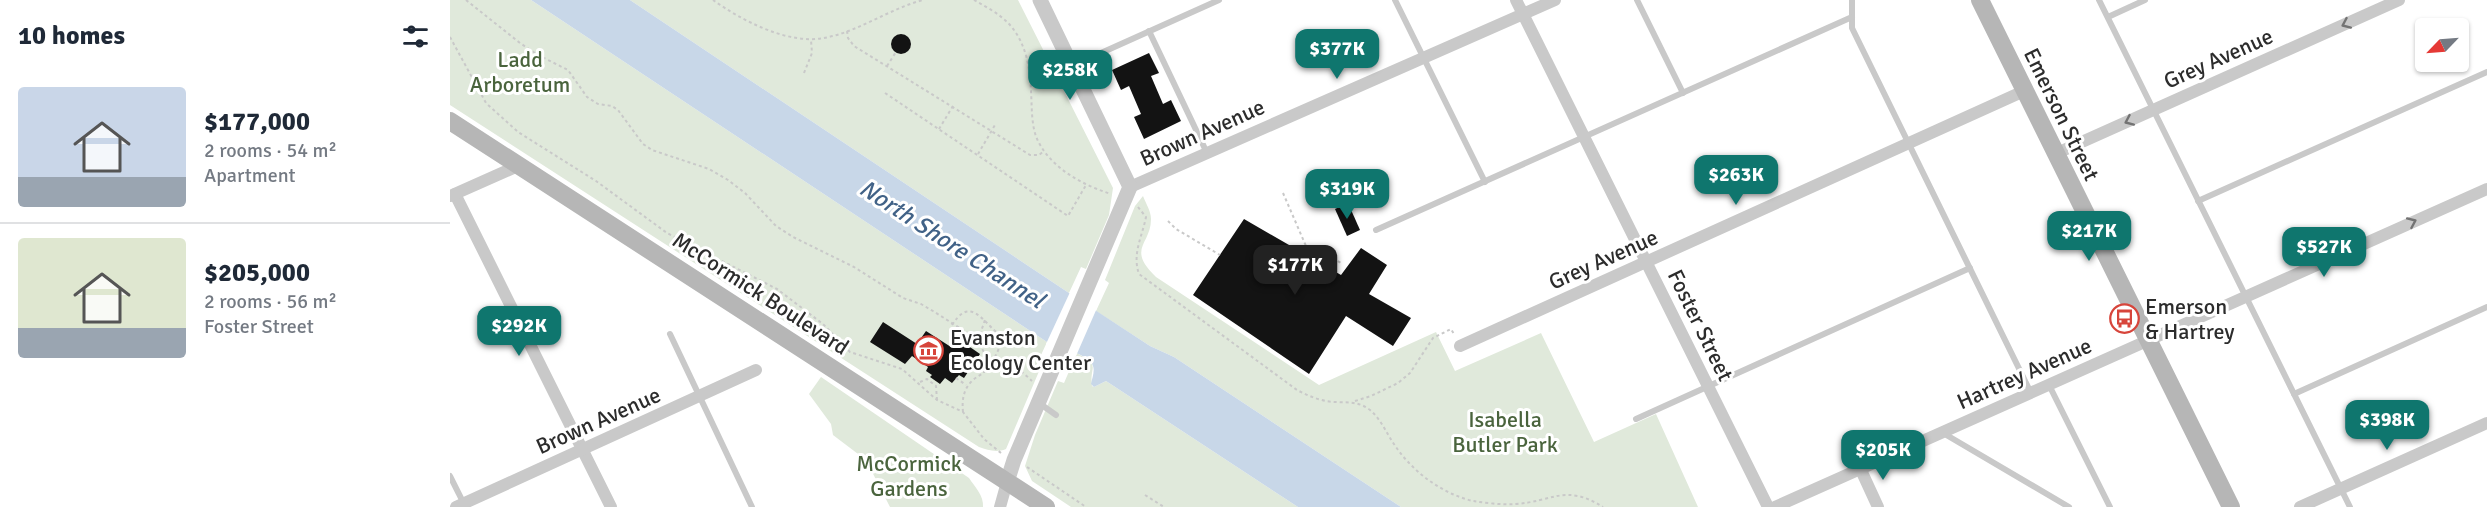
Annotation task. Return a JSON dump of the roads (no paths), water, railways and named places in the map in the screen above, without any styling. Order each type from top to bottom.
[{"type":"main road","name":"Emerson Street","points":[[1980,0],[2231,507]]},
{"type":"main road","name":"McCormick Boulevard","points":[[450,121],[1046,507]]},
{"type":"street","points":[[1000,507],[1007,482],[1038,403],[1095,274],[1130,187],[1040,0]]},
{"type":"street","name":"Foster Street","points":[[1516,0],[1768,507]]},
{"type":"street","name":"Brown Avenue","points":[[1130,187],[1555,0]]},
{"type":"street","name":"Grey Avenue","points":[[2055,154],[2399,0]]},
{"type":"street","name":"Grey Avenue","points":[[1460,346],[2024,91]]},
{"type":"street","points":[[520,165],[452,195],[611,507]]},
{"type":"street","name":"Hartrey Avenue","points":[[1775,507],[2487,189]]},
{"type":"street","name":"Brown Avenue","points":[[462,506],[756,370]]},
{"type":"street","points":[[2300,507],[2487,423]]},
{"type":"street","points":[[1860,468],[1878,507]]},
{"type":"lane","points":[[1071,66],[1219,0]]},
{"type":"lane","points":[[1395,0],[1485,182]]},
{"type":"lane","points":[[1637,0],[1683,93]]},
{"type":"lane","points":[[1852,0],[1852,28],[2031,393]]},
{"type":"lane","points":[[2099,0],[2350,507]]},
{"type":"lane","points":[[2108,17],[2145,0]]},
{"type":"lane","points":[[1376,230],[1852,17]]},
{"type":"lane","points":[[1149,31],[1207,153]]},
{"type":"lane","points":[[2198,201],[2487,72]]},
{"type":"lane","points":[[1636,419],[1970,268]]},
{"type":"lane","points":[[2294,394],[2487,307]]},
{"type":"lane","points":[[670,334],[752,507]]},
{"type":"lane","points":[[2049,385],[2110,507]]},
{"type":"lane","points":[[1038,403],[1056,415]]},
{"type":"lane","points":[[1942,432],[2069,507]]},
{"type":"lane","points":[[450,476],[462,506]]},
{"type":"water","name":"North Shore Channel","points":[[531,0],[630,0],[1069,293],[1150,346],[1174,357],[1401,507],[1298,507],[1106,381],[1094,387],[1091,384],[1093,366],[1086,358],[1047,342]]},
{"type":"place","name":"Emerson & Hartrey","points":[[2124,319]]},
{"type":"place","name":"Evanston Ecology Center","points":[[929,350]]},
{"type":"park label","name":"Ladd Arboretum","points":[[520,72]]},
{"type":"park label","name":"Isabella Butler Park","points":[[1505,432]]},
{"type":"park label","name":"McCormick Gardens","points":[[909,476]]}]
